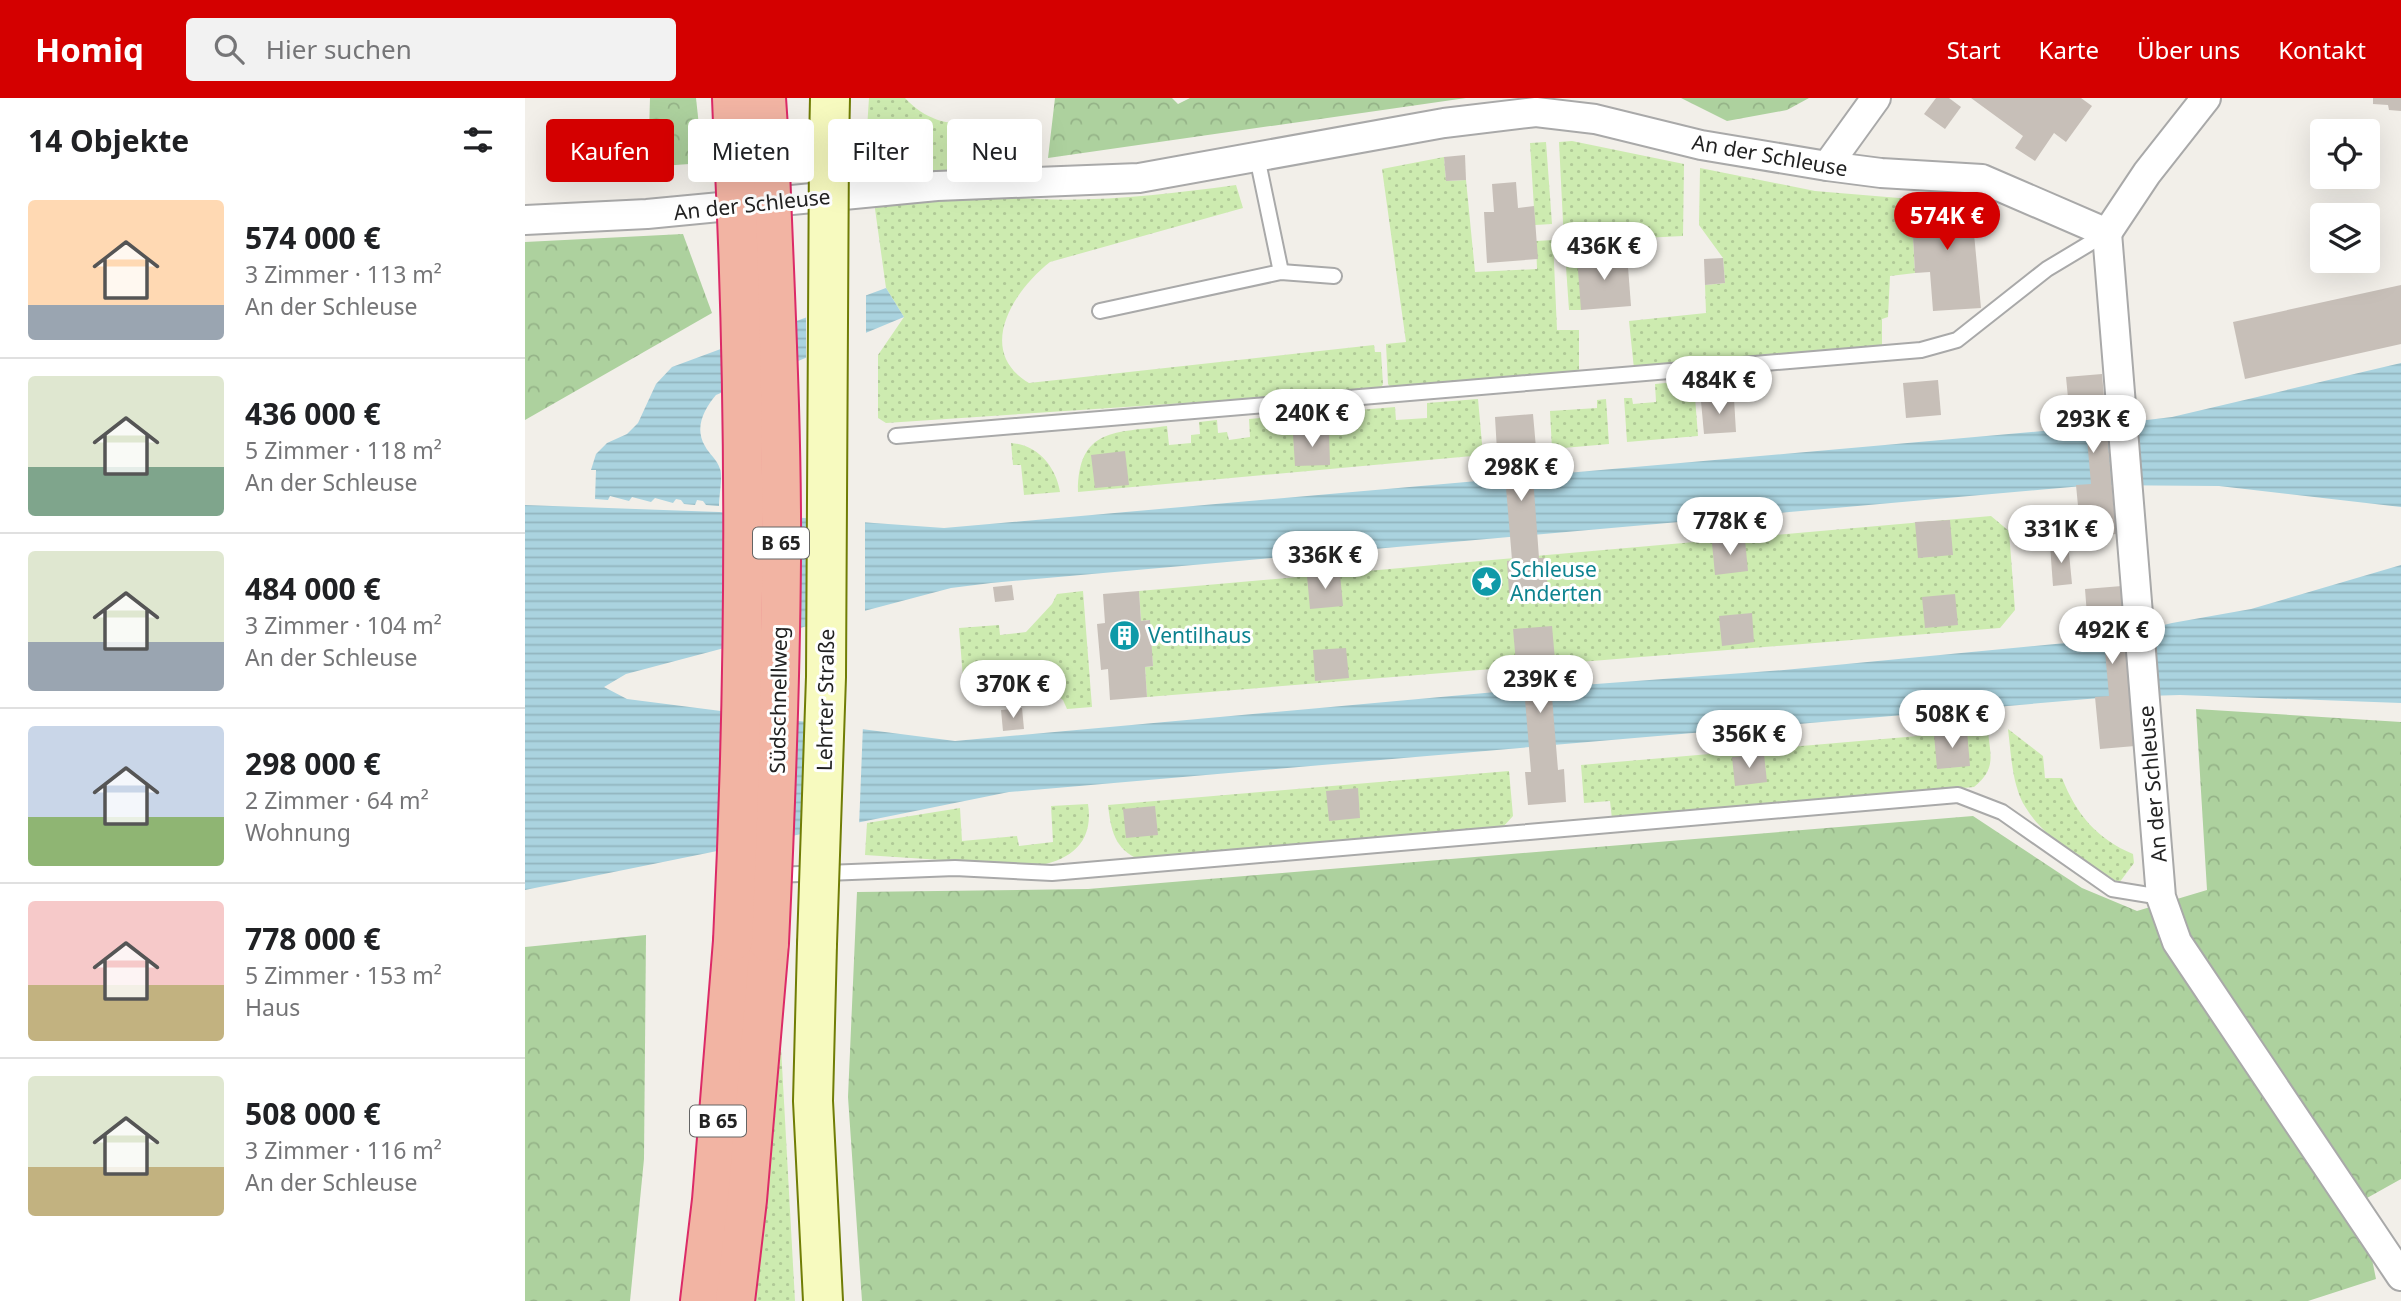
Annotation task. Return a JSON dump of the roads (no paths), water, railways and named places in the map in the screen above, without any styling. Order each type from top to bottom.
[{"type":"highway","name":"Südschnellweg","points":[[731,98],[740,119]]},
{"type":"highway","name":"Südschnellweg","points":[[759,119],[766,98]]},
{"type":"highway","name":"Südschnellweg","points":[[735,1301],[747,1200],[751,942],[741,770],[744,382],[750,182]]},
{"type":"highway","name":"Südschnellweg","points":[[700,1301],[712,1200],[751,942]]},
{"type":"main road","name":"Lehrter Straße","points":[[823,1301],[813,1101],[827,677],[830,98]]},
{"type":"street","points":[[1827,166],[1876,98]]},
{"type":"street","points":[[2107,233],[2147,173],[2206,98]]},
{"type":"street","name":"An der Schleuse","points":[[525,220],[647,214],[937,186],[1139,178],[1444,123],[1536,113],[1595,119],[1714,147],[1827,166],[1881,173],[1982,179],[2107,233],[2161,897],[2177,942],[2401,1276]]},
{"type":"lane","points":[[1257,157],[1281,272]]},
{"type":"lane","points":[[895,436],[1921,350],[1957,340],[2047,269],[2107,233]]},
{"type":"lane","points":[[1100,311],[1281,272],[1334,276]]},
{"type":"lane","points":[[719,878],[955,868],[1052,873],[1958,794],[2002,812],[2112,890],[2161,897]]},
{"type":"water","points":[[886,288],[904,317],[716,395],[712,400],[704,413],[700,432],[721,472],[719,506],[706,505],[697,500],[695,505],[684,504],[676,499],[673,503],[655,498],[651,502],[632,497],[629,501],[610,496],[608,500],[595,499],[596,470],[591,470],[596,454],[607,443],[627,434],[638,423],[656,384],[672,367]]},
{"type":"water","points":[[2401,363],[2401,507],[2219,486],[2094,485],[991,583],[951,588],[626,674],[604,687],[627,699],[955,741],[1529,689],[1784,670],[2107,639],[2172,623],[2251,609],[2401,565],[2401,703],[2180,695],[2111,697],[1009,792],[525,890],[525,505],[719,512],[944,528],[2089,427],[2172,417]]},
{"type":"place","name":"Schleuse Anderten","points":[[1487,581]]},
{"type":"place","name":"Ventilhaus","points":[[1125,635]]}]
